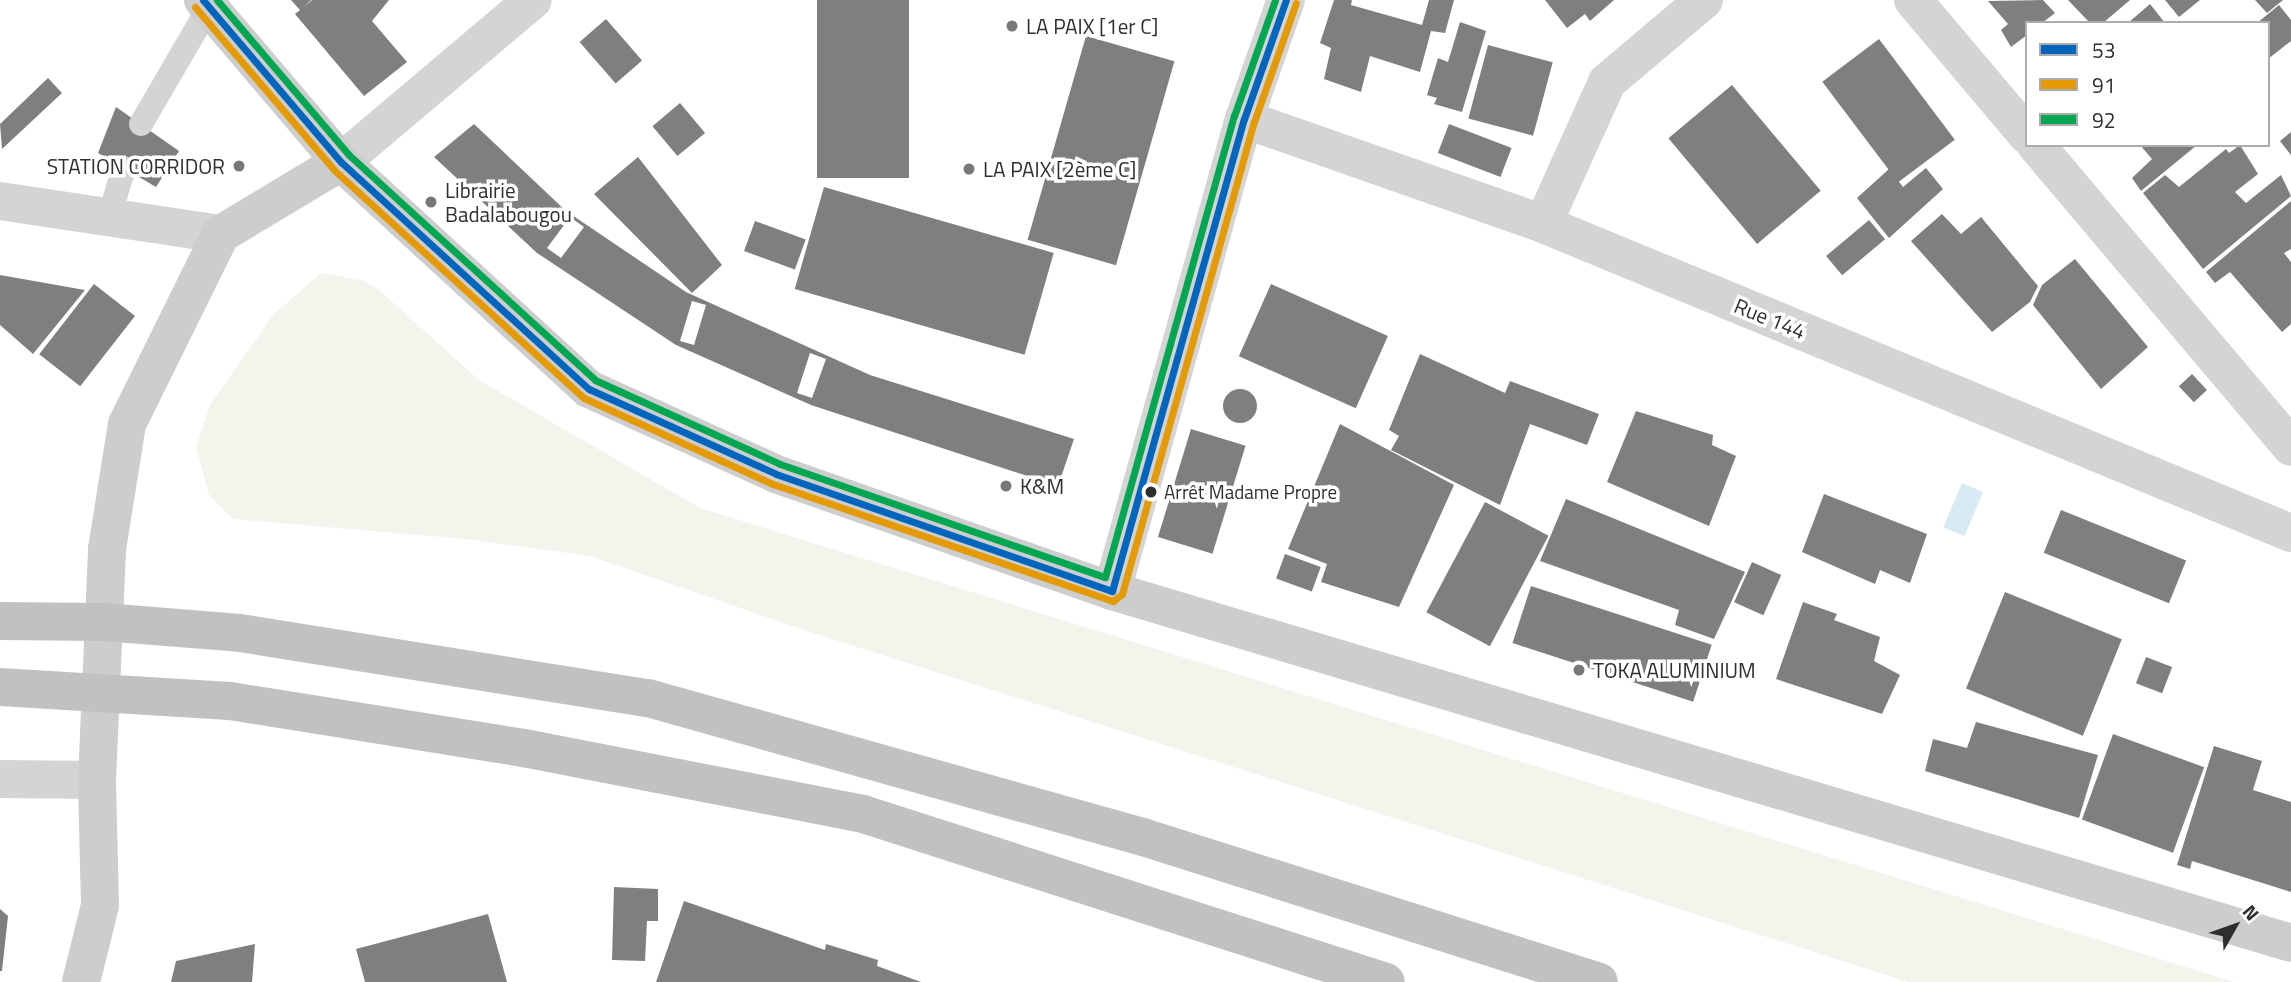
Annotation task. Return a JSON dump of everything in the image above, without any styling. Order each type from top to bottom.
[{"type":"highway","points":[[0,621],[104,622],[240,633],[648,698],[1143,837],[1599,982]]},
{"type":"highway","points":[[0,687],[257,705],[524,748],[863,814],[1386,982]]},
{"type":"main road","points":[[206,3],[341,162],[589,389],[776,474],[1112,591],[2291,943]]},
{"type":"main road","points":[[81,982],[100,905],[97,780],[107,549],[127,424],[221,234],[341,162]]},
{"type":"street","points":[[341,162],[533,0]]},
{"type":"street","points":[[1112,591],[1244,119],[1286,0]]},
{"type":"street","points":[[1543,224],[1607,82],[1704,0]]},
{"type":"street","points":[[1913,0],[2025,133]]},
{"type":"street","name":"Rue 144","points":[[1244,119],[1543,224],[2291,533]]},
{"type":"street","points":[[2038,147],[2291,447]]},
{"type":"street","points":[[0,201],[221,234]]},
{"type":"street","points":[[0,779],[97,780]]},
{"type":"lane","points":[[141,124],[206,3]]},
{"type":"lane","points":[[109,217],[124,168]]},
{"type":"shaded area","points":[[321,273],[364,281],[379,290],[479,380],[700,508],[2234,982],[1908,982],[804,630],[590,556],[465,539],[233,519],[209,495],[196,447],[210,405],[273,315]]},
{"type":"shaded area","points":[[1962,483],[1983,492],[1964,536],[1943,527]]},
{"type":"building","points":[[291,0],[311,0],[303,8],[312,0],[389,0],[372,21],[407,62],[364,96],[295,14],[300,10]]},
{"type":"building","points":[[817,0],[909,0],[909,178],[817,178]]},
{"type":"building","points":[[1334,0],[1352,0],[1351,5],[1422,25],[1429,0],[1454,0],[1445,33],[1431,31],[1420,72],[1370,56],[1361,92],[1324,79],[1331,48],[1320,43]]},
{"type":"building","points":[[1545,0],[1614,0],[1590,21],[1585,14],[1567,28]]},
{"type":"building","points":[[2043,0],[2055,13],[2045,21],[2025,21],[2025,36],[2011,47],[2001,30],[2008,24],[1988,1]]},
{"type":"building","points":[[2068,0],[2130,0],[2105,21],[2088,21]]},
{"type":"building","points":[[2165,0],[2200,0],[2179,17]]},
{"type":"building","points":[[2255,0],[2283,0],[2267,13]]},
{"type":"building","points":[[2150,4],[2163,21],[2130,21]]},
{"type":"building","points":[[2279,5],[2291,20],[2291,41],[2270,57],[2270,21],[2259,21]]},
{"type":"building","points":[[606,19],[642,61],[616,83],[580,42]]},
{"type":"building","points":[[1460,22],[1486,31],[1462,112],[1434,104],[1437,98],[1427,95],[1438,58],[1448,62]]},
{"type":"building","points":[[1086,36],[1174,61],[1116,265],[1028,240]]},
{"type":"building","points":[[1879,39],[1955,140],[1898,182],[1822,82]]},
{"type":"building","points":[[1488,45],[1553,62],[1533,136],[1468,118]]},
{"type":"building","points":[[48,78],[62,93],[2,149],[0,124]]},
{"type":"building","points":[[1732,85],[1821,191],[1757,244],[1668,138]]},
{"type":"building","points":[[680,103],[705,133],[677,156],[652,126]]},
{"type":"building","points":[[116,107],[179,151],[156,187],[98,153]]},
{"type":"building","points":[[474,124],[566,211],[686,292],[870,375],[1074,439],[1058,486],[811,405],[676,345],[537,253],[434,157]],"holes":[[[570,217],[584,227],[561,258],[547,248]],[[692,301],[706,305],[694,345],[680,341]],[[810,353],[826,359],[812,398],[797,393]]]},
{"type":"building","points":[[1449,124],[1512,148],[1500,177],[1438,153]]},
{"type":"building","points":[[2291,132],[2291,155],[2280,141]]},
{"type":"building","points":[[2142,147],[2195,147],[2141,191],[2132,178],[2152,159]]},
{"type":"building","points":[[2241,147],[2258,174],[2235,192],[2246,203],[2281,175],[2291,196],[2203,269],[2143,193],[2165,175],[2179,187],[2226,149],[2229,153]]},
{"type":"building","points":[[638,157],[722,265],[692,293],[594,194]]},
{"type":"building","points":[[1926,168],[1943,189],[1889,238],[1857,198],[1889,169],[1903,187]]},
{"type":"building","points":[[824,187],[1054,253],[1025,355],[795,289]]},
{"type":"building","points":[[2291,201],[2291,249],[2284,253],[2291,262],[2291,324],[2282,332],[2230,272],[2215,283],[2206,272]]},
{"type":"building","points":[[1942,214],[1961,234],[1981,217],[2038,286],[2030,302],[1992,332],[1911,241]]},
{"type":"building","points":[[1869,220],[1885,239],[1842,275],[1826,256]]},
{"type":"building","points":[[755,221],[806,239],[795,270],[744,251]]},
{"type":"building","points":[[2075,259],[2148,347],[2101,389],[2033,305],[2042,285]]},
{"type":"building","points":[[0,275],[85,290],[33,354],[0,325]]},
{"type":"building","points":[[94,284],[135,316],[80,386],[39,354]]},
{"type":"building","points":[[1271,284],[1388,336],[1356,408],[1239,356]]},
{"type":"building","points":[[1420,354],[1505,393],[1510,381],[1599,414],[1587,445],[1530,424],[1500,505],[1391,450],[1399,436],[1389,430]]},
{"type":"building","points":[[2192,374],[2207,390],[2194,402],[2179,386]]},
{"type":"building","points":[[1240,389],[1252,394],[1257,406],[1252,418],[1240,423],[1228,418],[1223,406],[1228,394]]},
{"type":"building","points":[[1636,411],[1713,435],[1712,445],[1736,456],[1709,526],[1607,482]]},
{"type":"building","points":[[1340,424],[1454,485],[1399,607],[1321,582],[1327,564],[1288,549]]},
{"type":"building","points":[[1191,429],[1246,446],[1212,554],[1158,537]]},
{"type":"building","points":[[1824,494],[1927,534],[1910,583],[1880,570],[1875,584],[1802,552]]},
{"type":"building","points":[[1566,499],[1745,572],[1714,639],[1675,625],[1679,610],[1540,561]]},
{"type":"building","points":[[1485,502],[1549,536],[1490,646],[1426,612]]},
{"type":"building","points":[[2061,510],[2186,561],[2169,603],[2044,553]]},
{"type":"building","points":[[1285,554],[1321,567],[1312,591],[1276,578]]},
{"type":"building","points":[[1752,562],[1781,575],[1763,615],[1734,602]]},
{"type":"building","points":[[1531,586],[1712,645],[1693,702],[1512,643]]},
{"type":"building","points":[[2005,592],[2122,639],[2083,736],[1966,688]]},
{"type":"building","points":[[1803,602],[1837,614],[1834,620],[1880,637],[1874,661],[1900,675],[1882,714],[1776,679]]},
{"type":"building","points":[[2146,657],[2172,667],[2162,693],[2136,683]]},
{"type":"building","points":[[1976,722],[2098,755],[2079,818],[1925,771],[1933,739],[1967,748]]},
{"type":"building","points":[[2113,734],[2204,767],[2173,853],[2082,820]]},
{"type":"building","points":[[2214,746],[2262,761],[2253,790],[2291,802],[2291,892],[2192,861],[2190,869],[2177,865]]},
{"type":"building","points":[[614,887],[658,889],[658,921],[647,921],[645,961],[612,960]]},
{"type":"building","points":[[684,901],[825,950],[826,944],[878,960],[877,966],[921,982],[656,982]]},
{"type":"building","points":[[0,909],[8,916],[2,971],[0,971]]},
{"type":"building","points":[[488,914],[507,982],[365,982],[356,949]]},
{"type":"building","points":[[255,944],[252,982],[171,982],[176,961]]},
{"type":"transit line","name":"53","points":[[203,0],[341,162],[589,389],[776,474],[1112,591]]},
{"type":"transit line","name":"92","points":[[217,0],[349,155],[595,380],[780,464],[1105,577],[1234,116],[1275,0]]},
{"type":"transit line","name":"53","points":[[1112,591],[1244,119],[1286,0]]},
{"type":"transit line","name":"91","points":[[195,7],[334,170],[584,398],[773,484],[1113,601],[1122,594],[1254,122],[1296,3]]},
{"type":"place","name":"LA PAIX [1er C]","points":[[1012,26]]},
{"type":"place","name":"STATION CORRIDOR","points":[[239,166]]},
{"type":"place","name":"LA PAIX [2ème C]","points":[[969,169]]},
{"type":"place","name":"Librairie Badalabougou","points":[[431,202]]},
{"type":"place","name":"K&M","points":[[1006,486]]},
{"type":"place","name":"Arrêt Madame Propre","points":[[1151,492]]},
{"type":"place","name":"TOKA ALUMINIUM","points":[[1579,670]]}]
